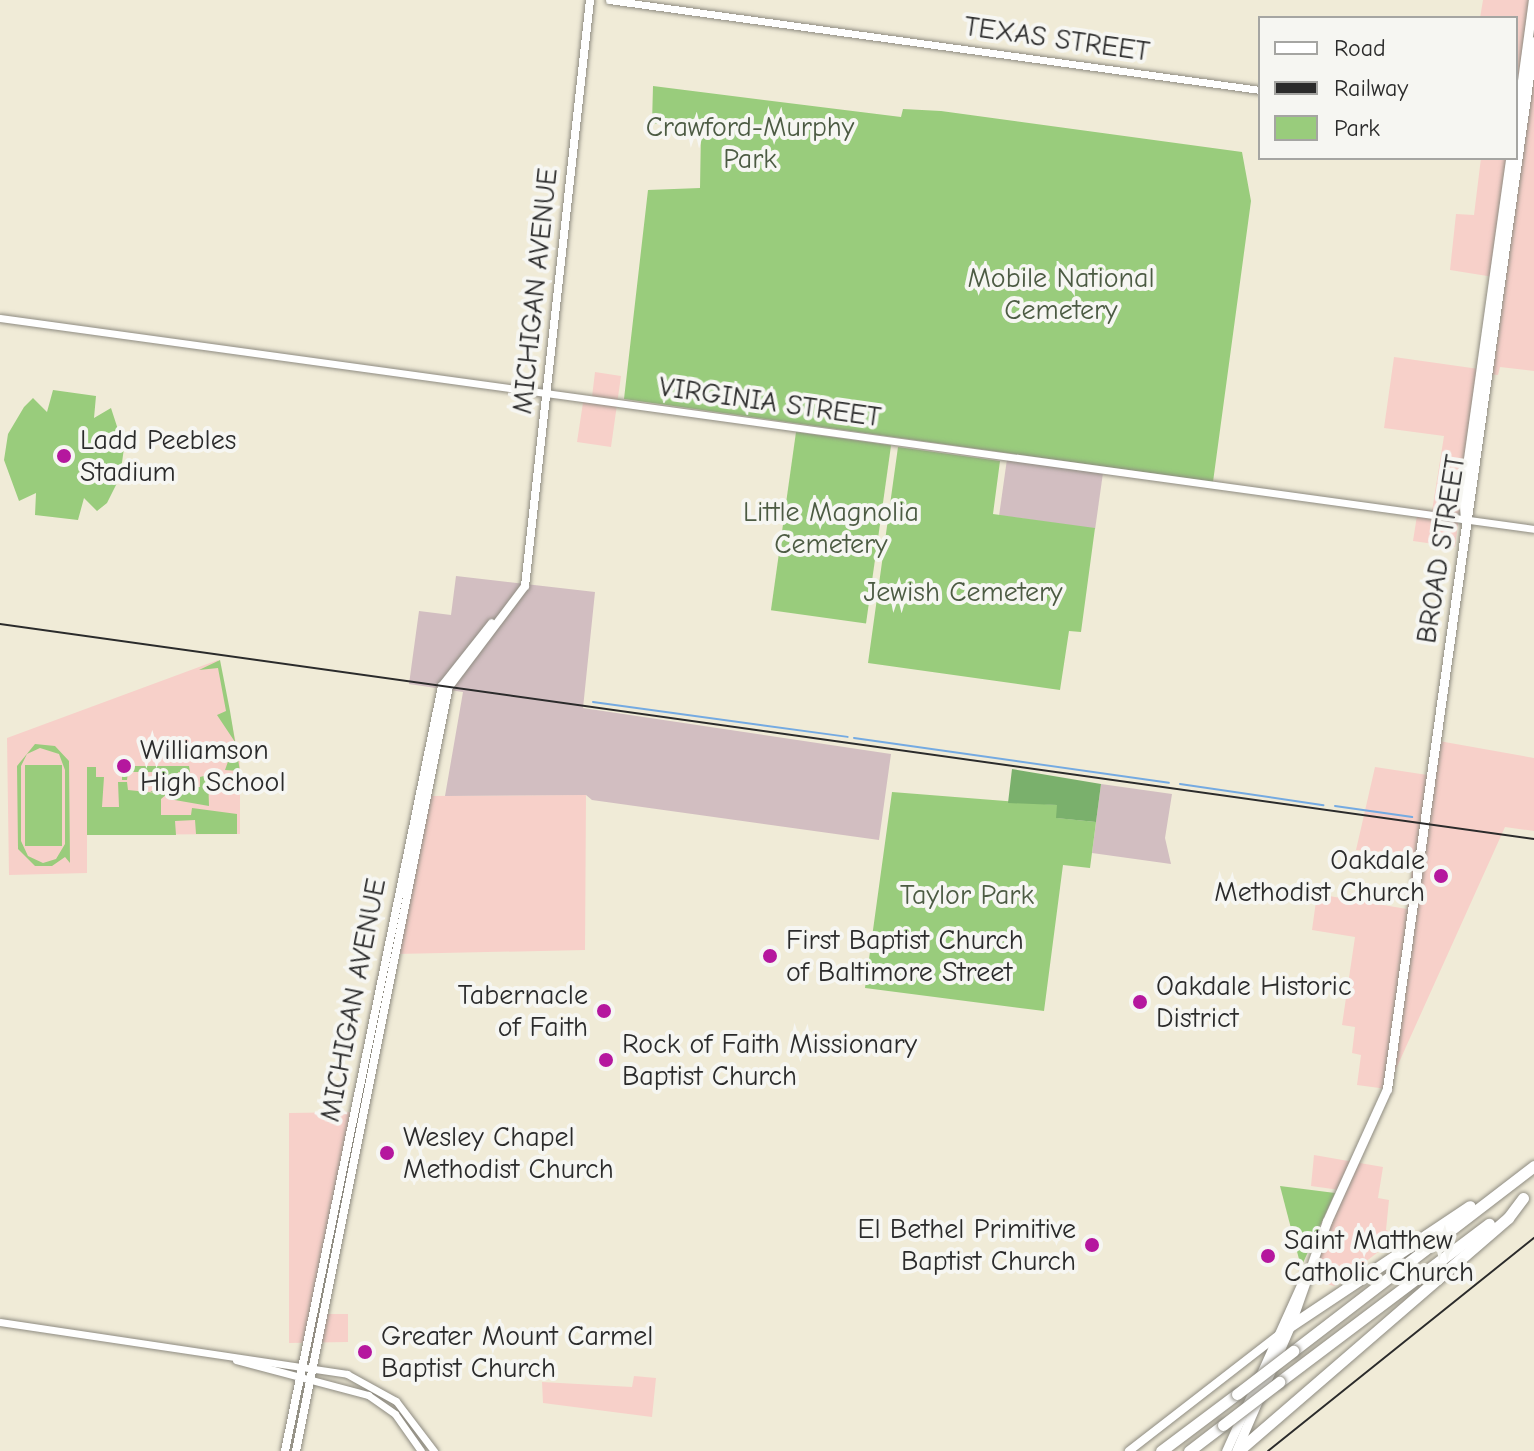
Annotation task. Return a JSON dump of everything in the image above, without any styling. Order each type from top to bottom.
[{"type":"highway","points":[[1161,1451],[1534,1166]]},
{"type":"highway","points":[[1290,1326],[1512,1183]]},
{"type":"highway","points":[[1189,1451],[1534,1190]]},
{"type":"highway","points":[[1237,1451],[1508,1218],[1523,1198]]},
{"type":"main road","name":"MICHIGAN AVENUE","points":[[296,1451],[449,687],[525,586],[590,0]]},
{"type":"main road","points":[[1518,126],[1533,0]]},
{"type":"main road","name":"BROAD STREET","points":[[1518,126],[1534,41]]},
{"type":"main road","points":[[1465,520],[1463,494],[1510,160]]},
{"type":"main road","name":"BROAD STREET","points":[[1304,1278],[1387,1089],[1465,520],[1471,511],[1514,160]]},
{"type":"main road","name":"MICHIGAN AVENUE","points":[[285,1451],[442,686],[525,586]]},
{"type":"main road","points":[[1237,1451],[1290,1326],[1304,1278]]},
{"type":"main road","points":[[1226,1451],[1304,1278]]},
{"type":"main road","points":[[319,1284],[329,1287]]},
{"type":"main road","points":[[1129,1451],[1290,1326]]},
{"type":"street","name":"TEXAS STREET","points":[[609,0],[1258,90]]},
{"type":"street","points":[[1518,126],[1534,129]]},
{"type":"street","name":"VIRGINIA STREET","points":[[0,318],[1534,529]]},
{"type":"street","points":[[0,1322],[365,1380],[388,1394],[419,1425],[434,1451]]},
{"type":"street","points":[[312,1373],[357,1389],[383,1404],[421,1451]]},
{"type":"shaded area","points":[[1483,0],[1534,0],[1534,371],[1500,367],[1498,375],[1478,373],[1455,547],[1413,541],[1418,509],[1432,511],[1444,436],[1384,428],[1394,357],[1493,371],[1506,279],[1450,270],[1456,214],[1474,215],[1481,160],[1518,160],[1518,16],[1480,16]]},
{"type":"shaded area","points":[[595,372],[621,376],[611,447],[577,442],[584,396],[592,397]]},
{"type":"shaded area","points":[[1007,459],[1103,472],[1095,529],[999,515]]},
{"type":"shaded area","points":[[456,576],[595,592],[583,708],[891,754],[879,840],[592,800],[586,795],[445,796],[463,692],[409,684],[419,611],[451,615]]},
{"type":"shaded area","name":"Williamson High School","points":[[218,660],[240,761],[240,834],[87,835],[87,873],[9,875],[7,738]]},
{"type":"shaded area","points":[[1439,741],[1534,758],[1534,831],[1505,827],[1387,1089],[1357,1085],[1361,1055],[1352,1053],[1355,1027],[1342,1025],[1355,937],[1312,930],[1317,894],[1407,909],[1414,854],[1356,850],[1375,767],[1434,776]]},
{"type":"shaded area","points":[[1101,784],[1172,794],[1165,838],[1171,864],[1092,853]]},
{"type":"shaded area","points":[[586,795],[585,950],[396,954],[429,796]]},
{"type":"shaded area","points":[[354,1112],[313,1314],[348,1314],[348,1342],[289,1343],[289,1113]]},
{"type":"shaded area","points":[[1314,1155],[1383,1167],[1378,1198],[1389,1200],[1386,1230],[1399,1236],[1334,1286],[1304,1278],[1340,1190],[1311,1186]]},
{"type":"shaded area","points":[[634,1376],[656,1378],[652,1417],[543,1403],[542,1382],[632,1387]]},
{"type":"green space","name":"Mobile National Cemetery","points":[[653,86],[901,117],[903,109],[941,111],[1242,152],[1251,201],[1213,482],[624,399],[648,190],[700,188],[701,129],[652,123]]},
{"type":"green space","name":"Ladd Peebles Stadium","points":[[53,390],[96,396],[94,418],[111,408],[124,448],[120,477],[107,503],[97,511],[84,498],[78,520],[35,515],[36,493],[19,501],[4,460],[8,434],[24,407],[33,398],[47,412]]},
{"type":"green space","name":"Little Magnolia Cemetery","points":[[796,432],[891,445],[866,624],[771,610]]},
{"type":"green space","name":"Jewish Cemetery","points":[[898,447],[1000,461],[993,514],[1095,528],[1081,632],[1069,631],[1060,690],[868,663]]},
{"type":"green space","points":[[220,660],[230,711],[240,771],[225,770],[235,742],[217,715],[226,711],[218,668],[199,670]]},
{"type":"green space","points":[[35,744],[55,746],[69,761],[70,863],[65,857],[52,866],[35,866],[18,849],[17,766]],"holes":[[[40,748],[59,754],[65,770],[65,844],[56,859],[43,863],[28,856],[21,841],[21,766],[27,754]]]},
{"type":"green space","points":[[25,765],[62,765],[62,846],[25,846]]},
{"type":"green space","points":[[122,766],[189,766],[190,772],[178,772],[182,787],[200,787],[200,777],[208,775],[209,806],[169,799],[169,792],[150,792],[164,785],[159,772],[128,772],[127,780],[122,780]]},
{"type":"green space","points":[[87,767],[96,767],[96,777],[104,777],[102,807],[119,807],[118,782],[127,782],[128,790],[167,794],[161,799],[161,815],[191,815],[192,808],[237,814],[237,834],[196,834],[195,820],[175,821],[176,835],[87,835]]},
{"type":"green space","points":[[1012,769],[1101,784],[1096,822],[1056,818],[1057,805],[1008,803]]},
{"type":"green space","name":"Taylor Park","points":[[892,792],[1057,805],[1057,818],[1096,822],[1090,868],[1063,865],[1044,1011],[865,988]]},
{"type":"green space","points":[[1280,1186],[1335,1193],[1302,1265],[1300,1263]]},
{"type":"waterway","points":[[593,702],[848,737]]},
{"type":"waterway","points":[[854,738],[1169,783]]},
{"type":"waterway","points":[[1180,784],[1323,805]]},
{"type":"waterway","points":[[1335,806],[1412,817]]},
{"type":"railway","points":[[0,624],[1534,839]]},
{"type":"railway","points":[[1268,1451],[1534,1238]]},
{"type":"place","name":"Ladd Peebles Stadium","points":[[64,456]]},
{"type":"place","name":"Williamson High School","points":[[124,766]]},
{"type":"place","name":"Oakdale Methodist Church","points":[[1441,876]]},
{"type":"place","name":"First Baptist Church of Baltimore Street","points":[[770,956]]},
{"type":"place","name":"Oakdale Historic District","points":[[1140,1002]]},
{"type":"place","name":"Tabernacle of Faith","points":[[604,1011]]},
{"type":"place","name":"Rock of Faith Missionary Baptist Church","points":[[606,1060]]},
{"type":"place","name":"Wesley Chapel Methodist Church","points":[[387,1153]]},
{"type":"place","name":"El Bethel Primitive Baptist Church","points":[[1092,1245]]},
{"type":"place","name":"Saint Matthew Catholic Church","points":[[1268,1256]]},
{"type":"place","name":"Greater Mount Carmel Baptist Church","points":[[365,1352]]},
{"type":"park label","name":"Crawford-Murphy Park","points":[[750,143]]}]
